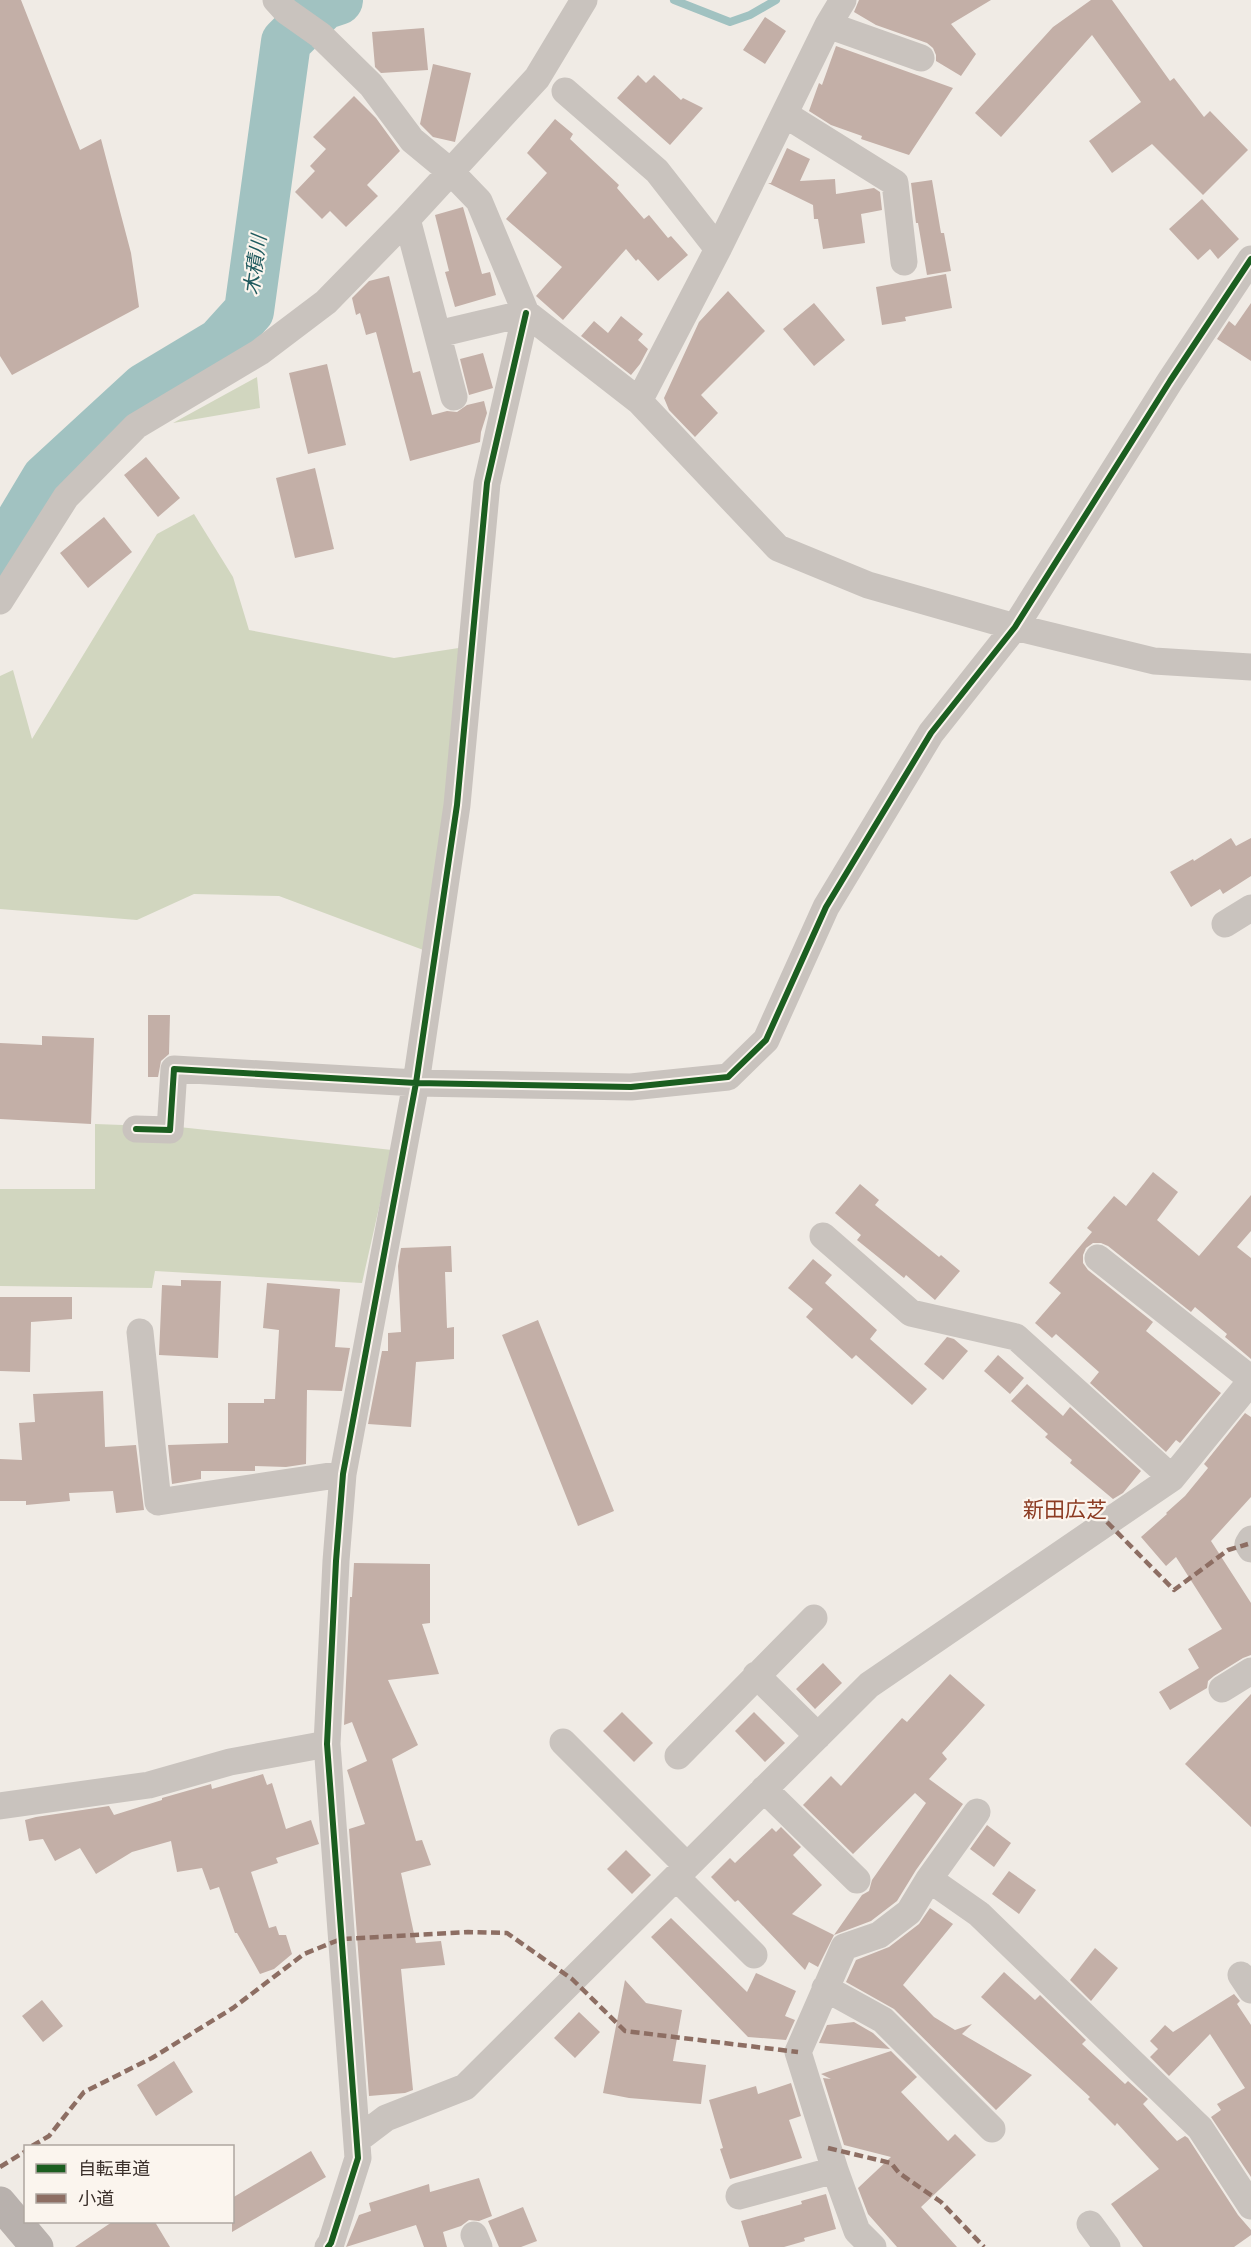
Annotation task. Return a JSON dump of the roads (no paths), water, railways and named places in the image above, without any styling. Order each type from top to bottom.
[{"type":"main road","points":[[0,2204],[37,2247]]},
{"type":"street","points":[[0,601],[66,497],[136,426],[260,352],[326,302],[452,173],[537,78],[584,0]]},
{"type":"street","points":[[639,401],[786,115],[828,25],[843,0]]},
{"type":"street","points":[[281,5],[320,35],[371,85],[412,140],[452,173],[479,201],[526,313],[639,401],[778,548],[868,585],[1015,627],[1154,661],[1251,667]]},
{"type":"street","points":[[828,25],[921,58]]},
{"type":"street","points":[[565,91],[657,171],[718,249]]},
{"type":"street","points":[[786,115],[895,183],[904,262]]},
{"type":"street","points":[[407,219],[454,397]]},
{"type":"street","points":[[136,1129],[170,1130],[174,1069],[416,1083],[631,1087],[728,1077],[766,1040],[826,907],[931,733],[1015,627],[1158,400],[1251,259]]},
{"type":"street","points":[[438,334],[526,313]]},
{"type":"street","points":[[328,2247],[358,2158],[327,1744],[336,1561],[343,1474],[416,1083],[457,805],[487,483],[526,313]]},
{"type":"street","points":[[1225,924],[1251,908]]},
{"type":"street","points":[[823,1236],[911,1313],[1016,1337],[1172,1478]]},
{"type":"street","points":[[357,2140],[386,2118],[465,2087],[869,1685],[1172,1478],[1251,1380],[1098,1258]]},
{"type":"street","points":[[140,1332],[158,1502],[343,1474]]},
{"type":"street","points":[[1251,1539],[1248,1544],[1251,1549]]},
{"type":"street","points":[[678,1756],[814,1618]]},
{"type":"street","points":[[1222,1689],[1251,1671]]},
{"type":"street","points":[[756,1675],[818,1736]]},
{"type":"street","points":[[563,1742],[754,1955]]},
{"type":"street","points":[[0,1806],[149,1785],[230,1762],[327,1744]]},
{"type":"street","points":[[764,1789],[857,1880]]},
{"type":"street","points":[[873,2247],[857,2231],[798,2052],[844,1947],[879,1935],[909,1912],[929,1879],[977,1812]]},
{"type":"street","points":[[929,1879],[979,1914],[1200,2128],[1251,2206]]},
{"type":"street","points":[[825,1988],[883,2020],[992,2129]]},
{"type":"street","points":[[739,2196],[835,2170]]},
{"type":"street","points":[[1090,2224],[1107,2247]]},
{"type":"waterway","name":"木積川","points":[[0,556],[46,479],[145,388],[220,343],[249,311],[286,42],[323,5],[338,0]]},
{"type":"waterway","points":[[674,0],[730,22],[750,15],[776,0]]},
{"type":"district","name":"新田広芝","points":[[1065,1510]]}]
